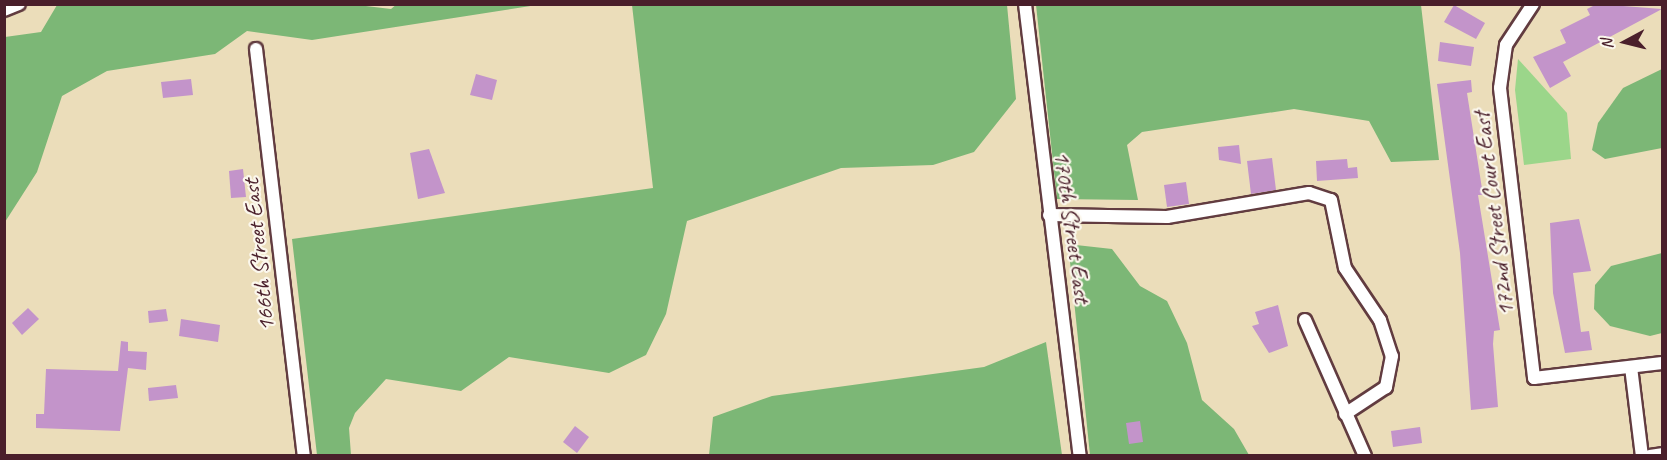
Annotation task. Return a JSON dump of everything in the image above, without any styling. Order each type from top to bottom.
[{"type":"street","points":[[4,10],[19,4]]},
{"type":"street","name":"170th Street East","points":[[1025,4],[1080,456]]},
{"type":"street","name":"172nd Street Court East","points":[[1533,4],[1506,45],[1500,88],[1534,378],[1631,367]]},
{"type":"street","name":"166th Street East","points":[[256,49],[304,456]]},
{"type":"street","points":[[1049,214],[1167,217],[1299,195],[1331,200],[1345,268],[1380,320],[1392,356],[1386,387],[1345,414]]},
{"type":"street","points":[[1305,320],[1365,456]]},
{"type":"street","points":[[1642,456],[1631,367],[1662,363]]},
{"type":"street","points":[[1650,456],[1662,454]]},
{"type":"green space","points":[[349,4],[391,9],[397,4],[537,5],[312,40],[247,31],[215,54],[107,71],[62,96],[37,172],[5,222],[5,37],[41,32],[57,5]]},
{"type":"green space","points":[[632,5],[1007,5],[1016,99],[974,152],[933,165],[841,168],[687,221],[666,314],[646,355],[609,373],[509,357],[461,391],[386,379],[355,413],[349,428],[351,455],[317,455],[292,239],[653,188]]},
{"type":"green space","points":[[1036,5],[1421,5],[1439,160],[1391,162],[1369,121],[1294,109],[1142,132],[1127,145],[1138,200],[1057,199]]},
{"type":"green space","points":[[1518,59],[1567,113],[1571,159],[1524,165],[1515,90]]},
{"type":"green space","points":[[1662,69],[1662,148],[1605,159],[1592,150],[1598,123],[1623,88]]},
{"type":"green space","points":[[1076,245],[1112,249],[1140,286],[1167,301],[1187,343],[1202,400],[1234,429],[1249,455],[1090,455],[1069,252]]},
{"type":"green space","points":[[1662,253],[1662,333],[1650,336],[1610,326],[1594,309],[1595,285],[1611,266]]},
{"type":"green space","points":[[1046,342],[1062,455],[709,455],[713,417],[772,396],[984,367]]},
{"type":"building","points":[[1597,4],[1662,9],[1563,62],[1571,76],[1550,88],[1533,57],[1566,43],[1560,30],[1590,15],[1587,9]]},
{"type":"building","points":[[1454,5],[1485,23],[1476,39],[1444,22]]},
{"type":"building","points":[[1440,42],[1474,47],[1471,66],[1438,61]]},
{"type":"building","points":[[476,74],[497,80],[492,100],[470,95]]},
{"type":"building","points":[[191,79],[193,95],[163,98],[161,82]]},
{"type":"building","points":[[1471,80],[1472,92],[1467,93],[1483,195],[1478,195],[1500,330],[1494,331],[1493,344],[1498,407],[1471,410],[1460,253],[1437,84]]},
{"type":"building","points":[[1239,145],[1241,164],[1219,160],[1218,147]]},
{"type":"building","points":[[429,149],[445,193],[418,199],[410,153]]},
{"type":"building","points":[[1272,158],[1276,190],[1251,194],[1247,161]]},
{"type":"building","points":[[1347,159],[1348,168],[1357,167],[1358,178],[1317,181],[1316,161]]},
{"type":"building","points":[[243,169],[246,197],[231,198],[229,171]]},
{"type":"building","points":[[1186,182],[1189,204],[1167,207],[1164,185]]},
{"type":"building","points":[[1579,219],[1591,271],[1573,273],[1581,332],[1589,331],[1592,350],[1565,353],[1553,293],[1550,223]]},
{"type":"building","points":[[1278,305],[1288,346],[1269,353],[1252,326],[1259,324],[1255,312]]},
{"type":"building","points":[[28,308],[39,319],[22,335],[12,323]]},
{"type":"building","points":[[166,309],[168,321],[149,323],[148,311]]},
{"type":"building","points":[[181,319],[220,325],[218,342],[179,336]]},
{"type":"building","points":[[121,341],[128,342],[128,351],[147,352],[146,370],[128,368],[120,431],[36,428],[36,414],[44,414],[46,369],[118,371]]},
{"type":"building","points":[[176,385],[178,398],[149,401],[148,388]]},
{"type":"building","points":[[1140,421],[1143,442],[1129,444],[1126,423]]},
{"type":"building","points":[[575,426],[589,437],[577,453],[563,442]]},
{"type":"building","points":[[1420,427],[1422,443],[1393,447],[1391,431]]}]
